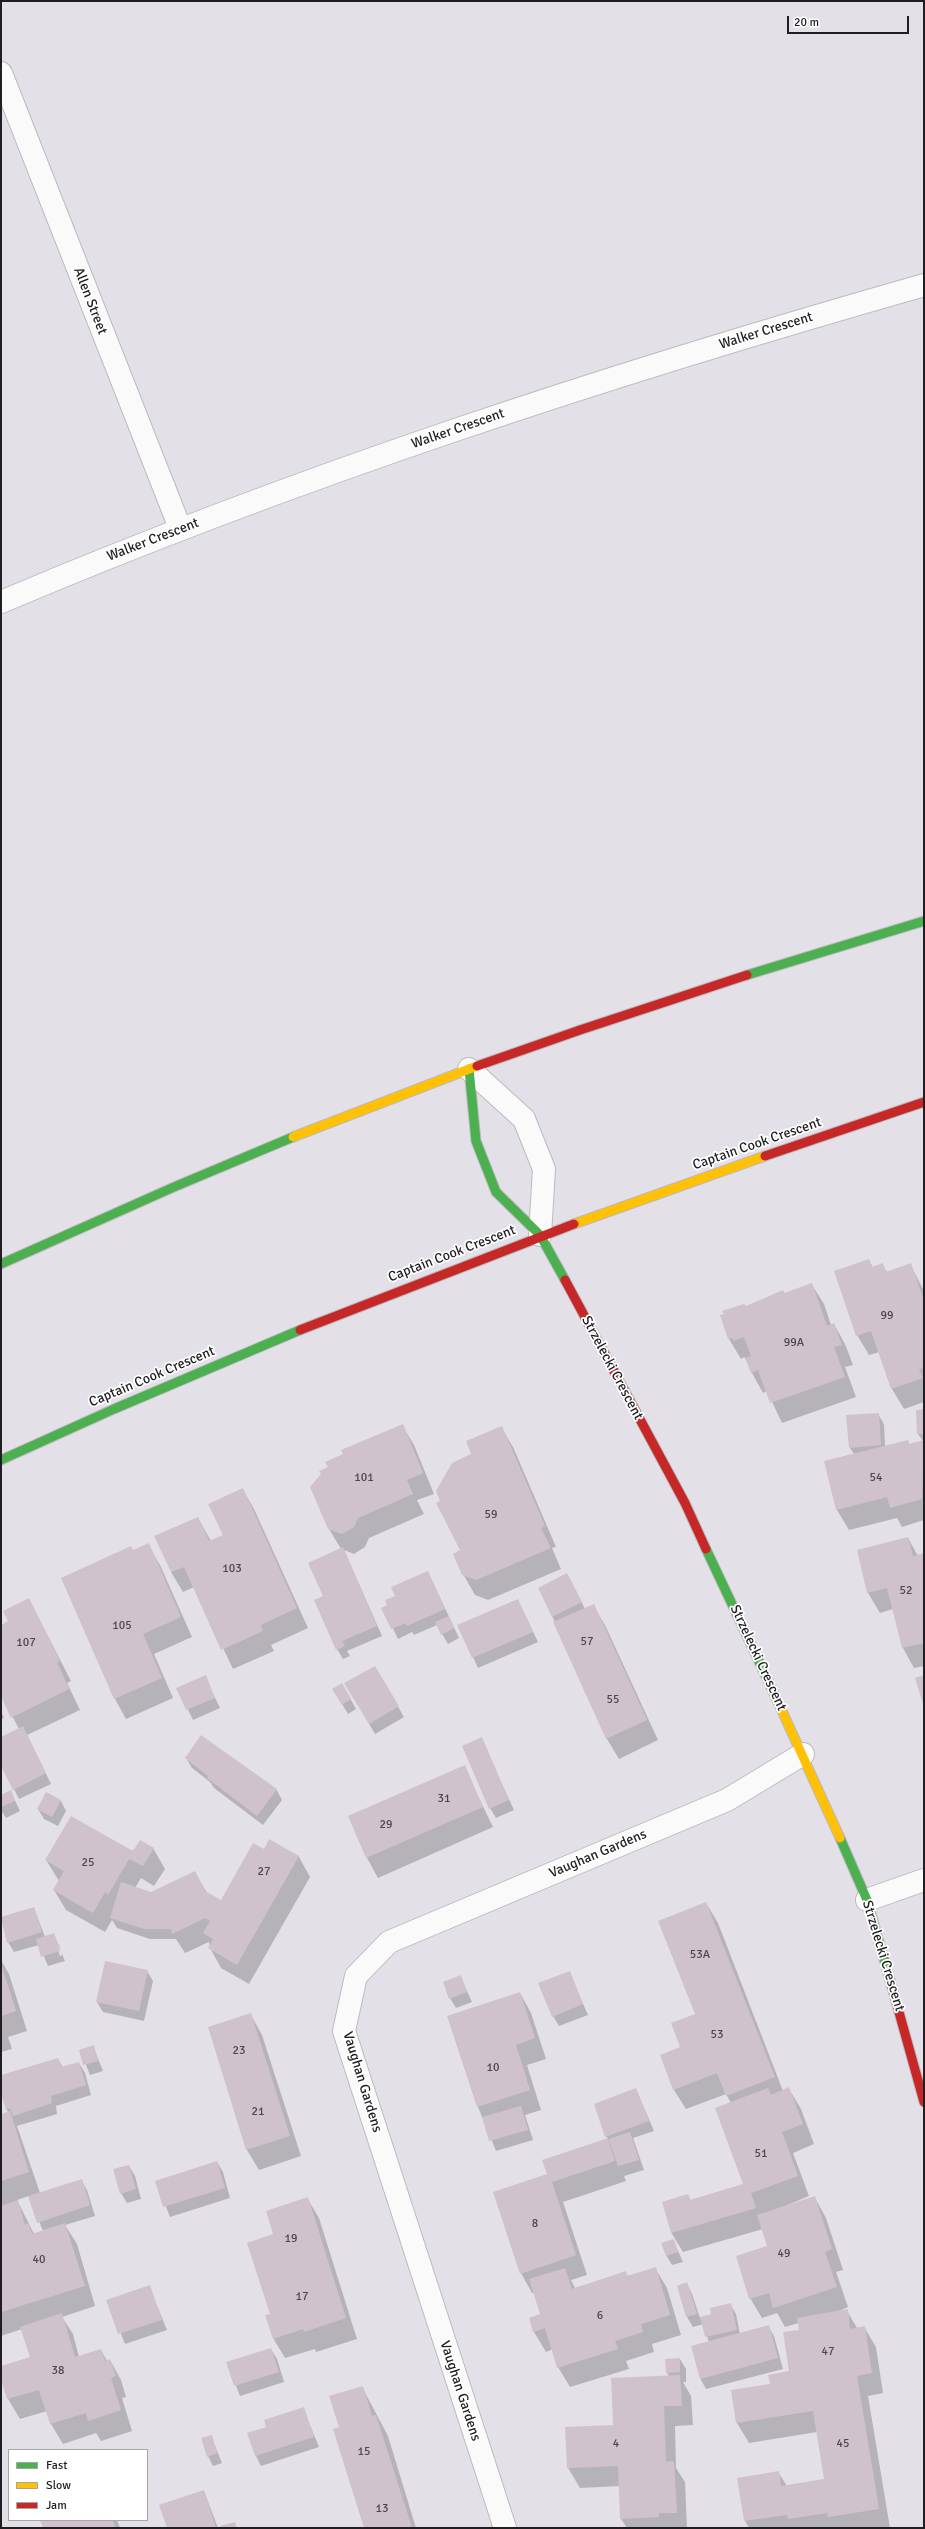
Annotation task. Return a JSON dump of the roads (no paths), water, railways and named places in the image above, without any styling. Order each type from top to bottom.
[{"type":"main road","points":[[1,1264],[96,1221],[352,1114],[468,1069],[734,978],[924,921]]},
{"type":"main road","name":"Strzelecki Crescent","points":[[468,1069],[476,1141],[496,1192],[540,1235],[685,1503],[803,1754],[867,1900],[924,2102]]},
{"type":"main road","name":"Captain Cook Crescent","points":[[1,1460],[170,1383],[540,1235],[630,1202],[924,1102]]},
{"type":"street","name":"Allen Street","points":[[1,73],[180,528]]},
{"type":"street","name":"Walker Crescent","points":[[1,602],[180,528],[361,462],[600,381],[924,285]]},
{"type":"street","points":[[468,1069],[524,1119],[544,1169],[540,1235]]},
{"type":"street","name":"Vaughan Gardens","points":[[505,2528],[344,2031],[356,1976],[389,1942],[727,1800],[803,1754]]},
{"type":"street","points":[[867,1900],[924,1880]]}]
